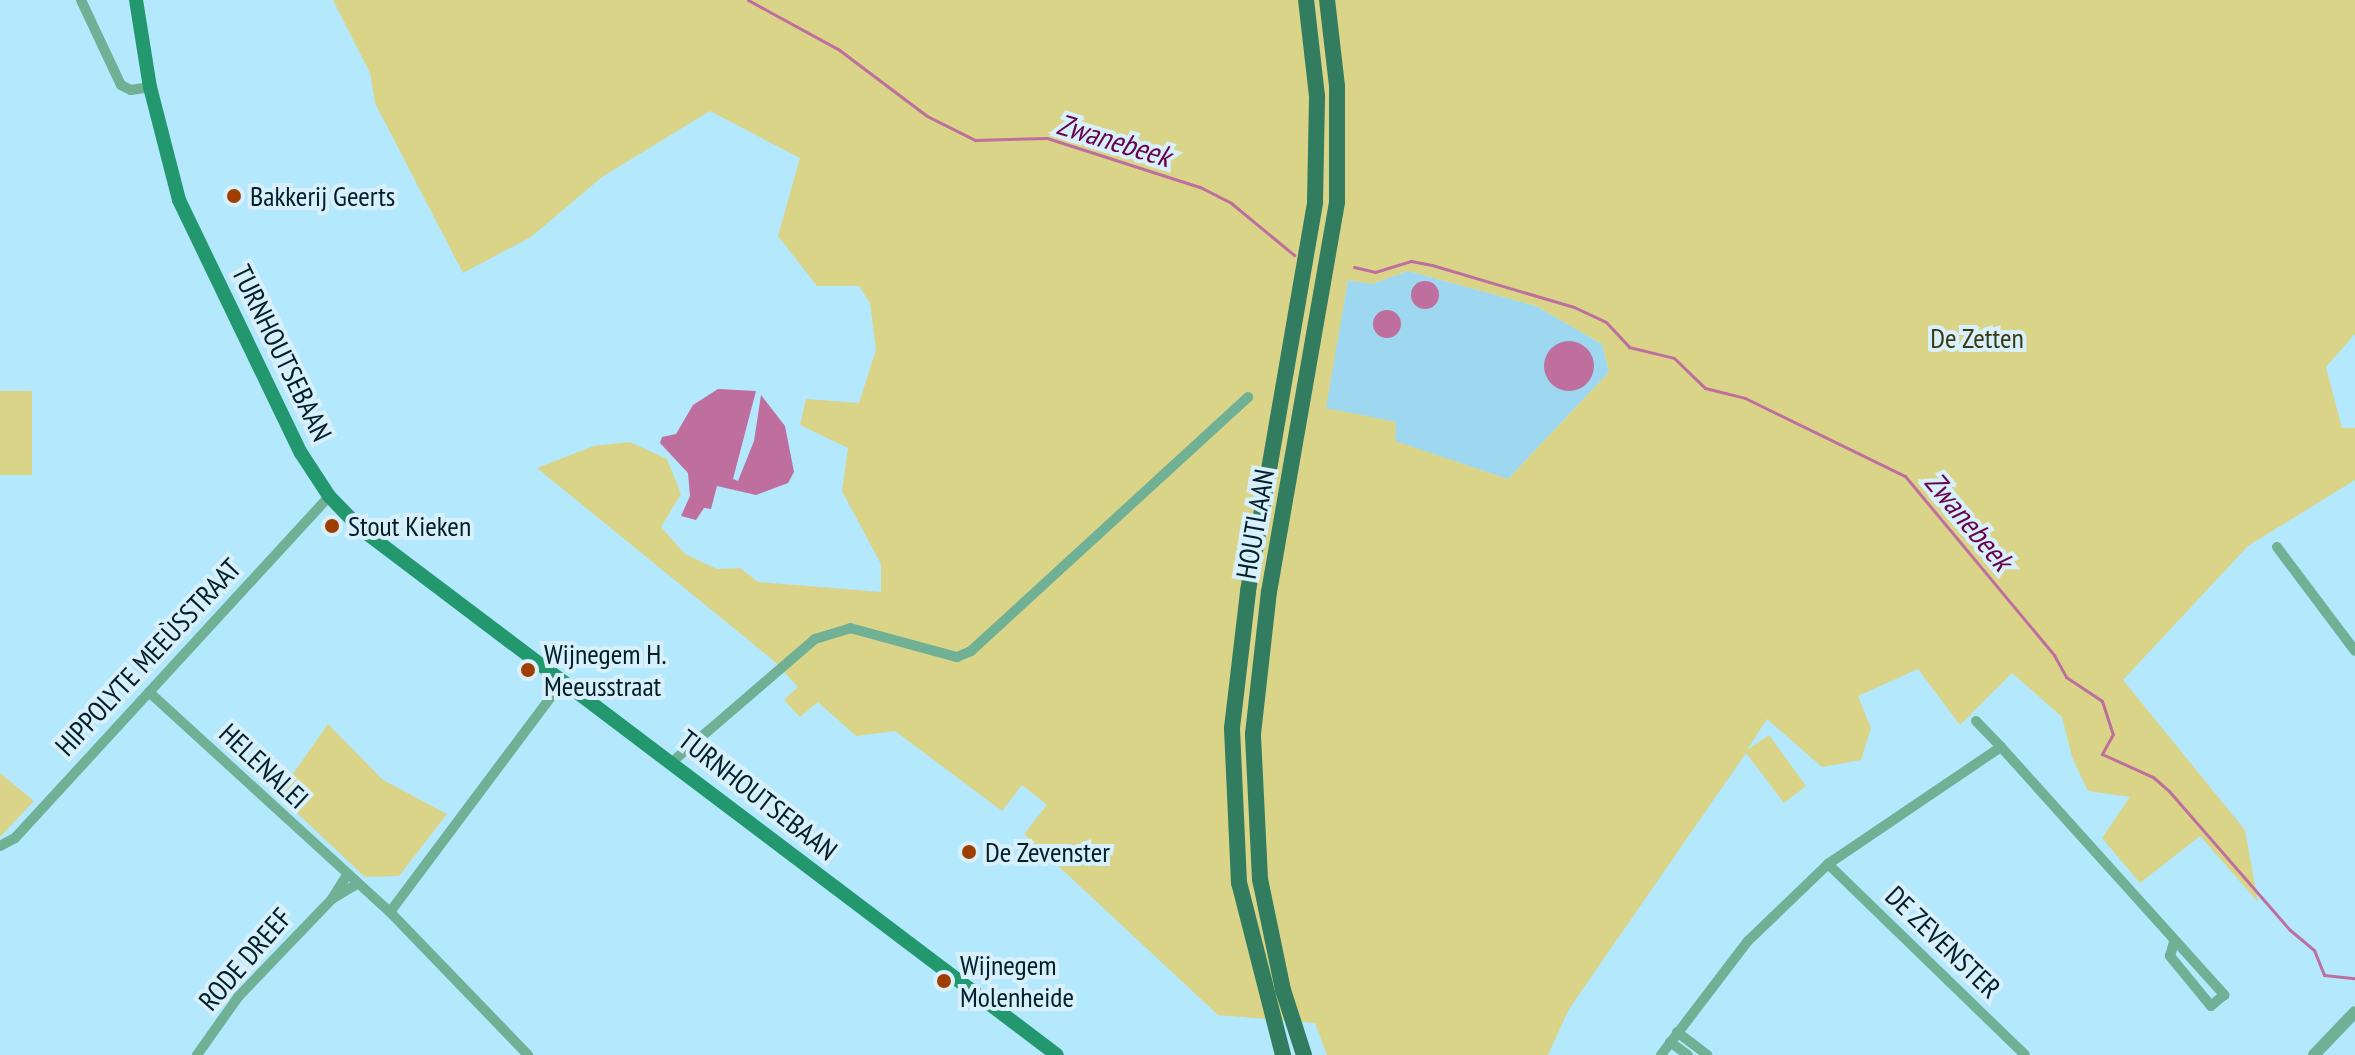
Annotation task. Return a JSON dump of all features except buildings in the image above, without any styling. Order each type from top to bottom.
[{"type":"main road","name":"TURNHOUTSEBAAN","points":[[136,0],[150,87],[179,200],[301,453],[329,496],[361,529],[1057,1055]]},
{"type":"main road","name":"HOUTLAAN","points":[[1283,1055],[1239,883],[1232,728],[1248,591],[1315,202],[1317,96],[1306,0]]},
{"type":"main road","name":"HOUTLAAN","points":[[1304,1055],[1283,990],[1260,879],[1253,734],[1269,592],[1337,202],[1337,86],[1327,0]]},
{"type":"street","points":[[81,0],[123,87],[150,87]]},
{"type":"street","points":[[672,762],[815,639],[850,628],[957,657],[971,651],[1248,397]]},
{"type":"street","name":"HIPPOLYTE MEEÙSSTRAAT","points":[[0,846],[15,838],[329,496]]},
{"type":"street","points":[[2277,547],[2355,651]]},
{"type":"street","points":[[386,909],[562,682]]},
{"type":"street","name":"HELENALEI","points":[[149,692],[386,909],[528,1055]]},
{"type":"street","points":[[1976,721],[2224,995],[2211,1006],[2170,956],[2174,942]]},
{"type":"street","points":[[1661,1055],[1748,941],[1828,864],[2001,747]]},
{"type":"street","name":"DE ZEVENSTER","points":[[1828,864],[2025,1055]]},
{"type":"street","name":"RODE DREEF","points":[[197,1055],[246,989],[332,899],[347,875]]},
{"type":"street","name":"RODE DREEF","points":[[332,899],[357,884]]},
{"type":"street","points":[[2314,1055],[2355,1012]]},
{"type":"street","points":[[1677,1032],[1707,1055]]},
{"type":"street","points":[[1670,1042],[1688,1055]]},
{"type":"shaded area","points":[[1408,271],[1536,306],[1602,344],[1609,372],[1508,479],[1394,441],[1396,422],[1325,408],[1348,280],[1372,284]]},
{"type":"shaded area","points":[[1425,281],[1435,285],[1439,295],[1435,305],[1425,309],[1415,305],[1411,295],[1415,285]]},
{"type":"shaded area","points":[[1387,310],[1397,314],[1401,324],[1397,334],[1387,338],[1377,334],[1373,324],[1377,314]]},
{"type":"shaded area","points":[[1569,341],[1587,348],[1594,366],[1587,384],[1569,391],[1551,384],[1544,366],[1551,348]]},
{"type":"shaded area","points":[[718,389],[756,391],[733,479],[738,481],[754,441],[761,395],[785,426],[794,472],[788,483],[756,495],[717,486],[711,509],[704,508],[696,520],[681,516],[690,496],[688,473],[660,443],[662,437],[676,434],[693,405]]},
{"type":"green space","name":"De Zetten","points":[[333,0],[2355,0],[2355,334],[2326,367],[2342,428],[2355,428],[2355,480],[2248,546],[2123,680],[2245,830],[2258,902],[2200,836],[2140,883],[2102,838],[2130,797],[2088,791],[2072,757],[2062,717],[2012,673],[1960,725],[1918,669],[1858,696],[1871,728],[1861,760],[1822,767],[1767,719],[1747,750],[1769,735],[1806,786],[1784,803],[1746,753],[1569,1009],[1548,1055],[1327,1055],[1315,1023],[1218,1015],[1024,834],[1047,805],[1022,785],[1002,811],[895,731],[856,736],[818,702],[800,717],[784,700],[798,687],[774,661],[537,468],[594,446],[630,442],[667,459],[681,494],[661,527],[685,554],[717,569],[740,568],[758,582],[881,592],[881,564],[842,491],[848,448],[800,425],[806,399],[859,403],[876,350],[870,303],[859,286],[817,286],[778,236],[800,158],[710,111],[602,177],[531,237],[463,273],[375,103],[370,73]],"holes":[[[1408,271],[1536,306],[1602,344],[1609,372],[1508,479],[1395,441],[1396,422],[1326,408],[1348,280],[1372,284]]]},
{"type":"green space","points":[[0,391],[32,391],[32,475],[0,475]]},
{"type":"green space","points":[[328,724],[383,780],[447,814],[399,876],[365,877],[278,795]]},
{"type":"green space","points":[[0,773],[34,801],[0,837]]},
{"type":"waterway","name":"Zwanebeek","points":[[748,0],[838,49],[927,116],[975,140],[1047,138],[1200,187],[1231,203],[1294,255]]},
{"type":"waterway","name":"Zwanebeek","points":[[1354,267],[1375,272],[1411,261],[1574,307],[1606,322],[1629,347],[1674,358],[1705,388],[1745,398],[1905,476],[2054,655],[2066,677],[2102,701],[2113,734],[2102,754],[2153,777],[2169,791],[2290,930],[2314,950],[2324,975],[2355,978]]},
{"type":"place","name":"Bakkerij Geerts","points":[[234,196]]},
{"type":"place","name":"Stout Kieken","points":[[332,526]]},
{"type":"place","name":"Wijnegem H. Meeusstraat","points":[[528,670]]},
{"type":"place","name":"De Zevenster","points":[[969,852]]},
{"type":"place","name":"Wijnegem Molenheide","points":[[944,981]]}]
